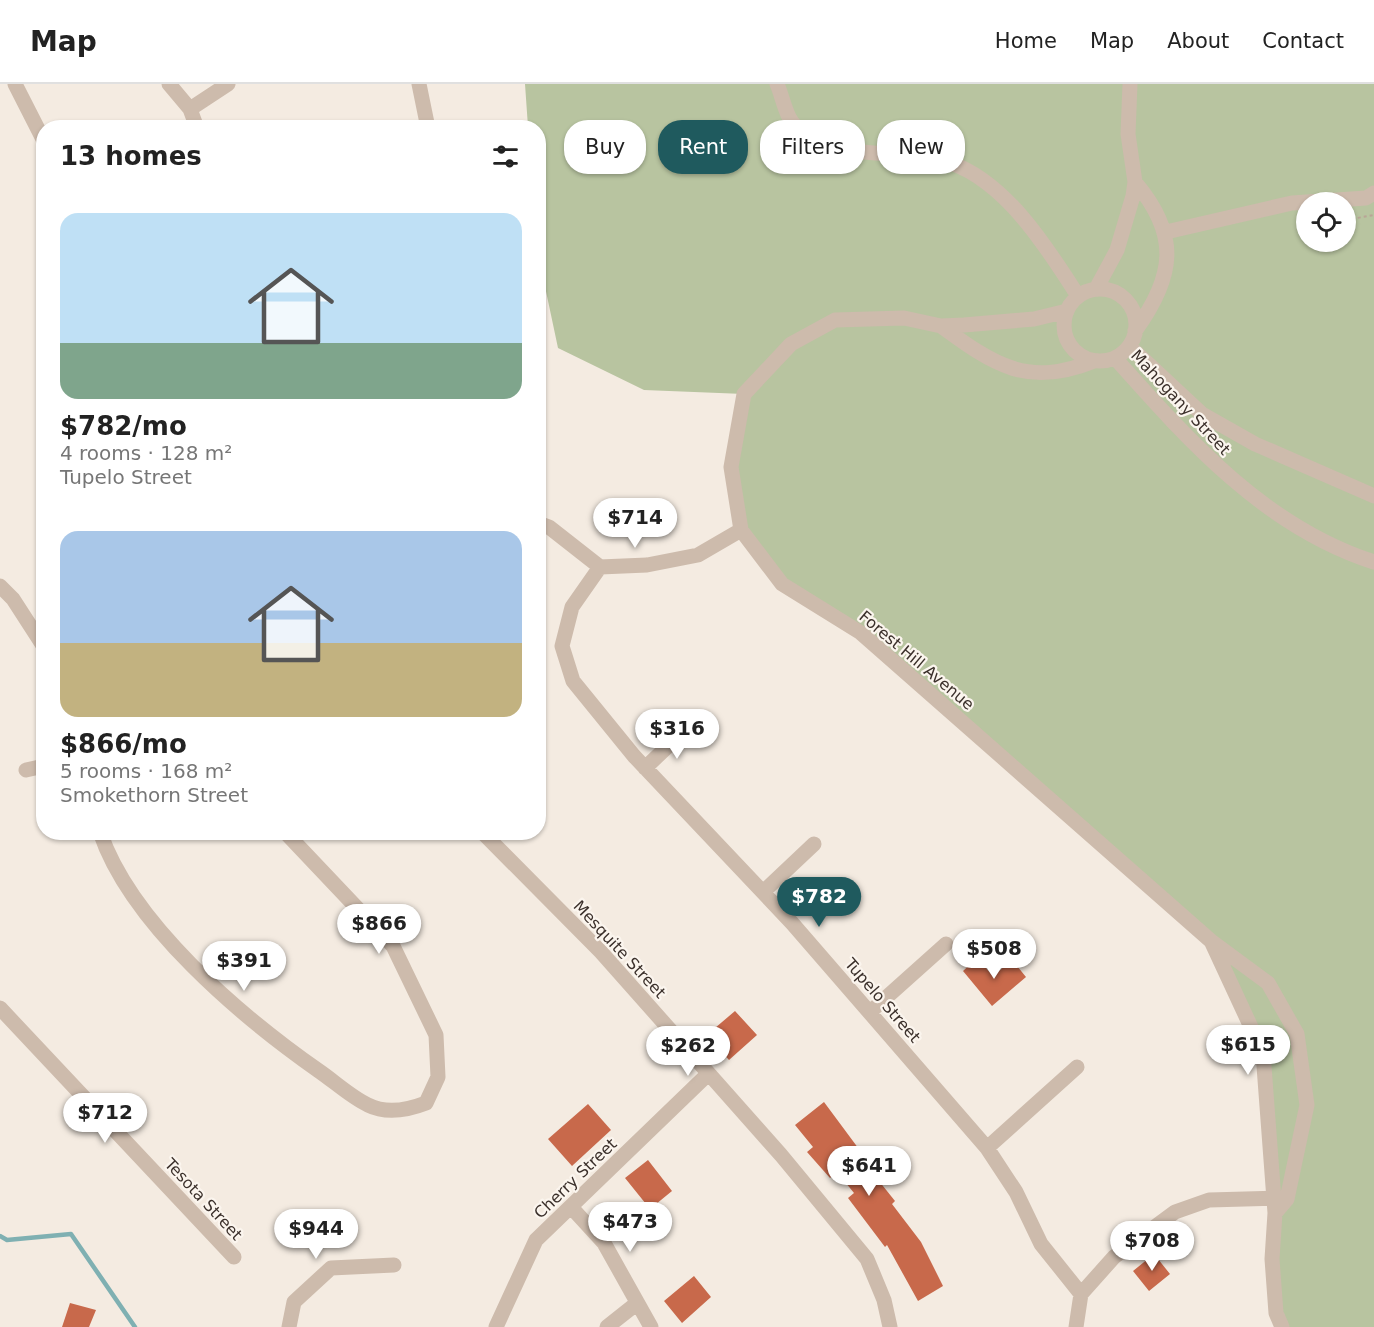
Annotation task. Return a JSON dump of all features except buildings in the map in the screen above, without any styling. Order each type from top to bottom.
[{"type":"street","points":[[15,84],[36,125]]},
{"type":"street","points":[[169,84],[190,108],[194,120]]},
{"type":"street","points":[[190,108],[228,84]]},
{"type":"street","points":[[420,84],[427,120]]},
{"type":"street","points":[[777,84],[791,121],[808,137],[844,150],[907,154],[952,164],[982,180],[1023,217],[1078,296]]},
{"type":"street","points":[[1096,289],[1117,249],[1133,196],[1135,182],[1128,134],[1130,84]]},
{"type":"street","points":[[1135,182],[1151,201],[1166,232],[1166,267],[1156,302],[1136,331],[1129,346],[1115,358],[1094,362],[1085,359],[1070,347],[1064,329],[1066,311],[1078,296],[1096,289],[1114,292],[1129,304],[1136,321],[1136,331]]},
{"type":"street","points":[[1166,232],[1292,203],[1366,198],[1374,193]]},
{"type":"street","name":"Forest Hill Avenue","points":[[1066,311],[1023,320],[941,326],[904,318],[835,320],[791,344],[767,366],[744,394],[731,467],[741,530],[782,584],[861,633],[1211,941],[1268,983],[1297,1034],[1307,1105],[1275,1213],[1272,1259],[1276,1313],[1282,1327]]},
{"type":"street","name":"Forest Hill Avenue","points":[[941,326],[979,354],[1011,370],[1034,374],[1058,374],[1094,362]]},
{"type":"street","name":"Mahogany Street","points":[[1129,346],[1202,414],[1255,444],[1374,496]]},
{"type":"street","name":"Mahogany Street","points":[[1115,358],[1182,434],[1229,478],[1274,512],[1330,545],[1374,562]]},
{"type":"street","points":[[546,526],[600,567],[647,565],[698,555],[741,530]]},
{"type":"street","name":"Tupelo Street","points":[[600,567],[572,607],[562,646],[573,681],[645,768],[764,892],[987,1148],[1016,1192],[1041,1244],[1081,1294]]},
{"type":"street","points":[[0,586],[13,599],[36,635]]},
{"type":"street","points":[[645,768],[686,729]]},
{"type":"street","points":[[26,770],[36,768]]},
{"type":"street","points":[[104,840],[136,900],[166,936],[229,1001],[282,1045],[369,1106],[392,1110],[410,1109],[426,1103],[438,1077],[436,1035],[393,946],[293,840]]},
{"type":"street","name":"Mesquite Street","points":[[490,840],[601,952],[707,1075],[781,1155],[867,1260],[884,1300],[890,1327]]},
{"type":"street","points":[[764,892],[814,844]]},
{"type":"street","name":"Forest Hill Avenue","points":[[1211,941],[1263,1053],[1279,1198]]},
{"type":"street","points":[[870,1012],[946,944]]},
{"type":"street","name":"Tesota Street","points":[[0,1008],[234,1257]]},
{"type":"street","points":[[987,1148],[1077,1067]]},
{"type":"street","name":"Cherry Street","points":[[496,1327],[536,1240],[707,1075]]},
{"type":"street","points":[[1076,1327],[1081,1294],[1114,1257],[1175,1212],[1209,1200],[1279,1198]]},
{"type":"street","points":[[571,1207],[604,1243],[636,1304],[651,1327]]},
{"type":"street","points":[[289,1327],[294,1302],[332,1268],[394,1265]]},
{"type":"street","points":[[607,1327],[636,1304]]},
{"type":"path","points":[[1356,218],[1374,215]]},
{"type":"green space","points":[[525,84],[1374,84],[1374,1327],[1282,1327],[1263,1053],[1211,941],[861,633],[782,584],[741,530],[731,467],[744,394],[644,390],[558,348],[546,291],[546,120],[528,120]]},
{"type":"waterway","points":[[0,1236],[7,1240],[71,1234],[135,1327]]}]
